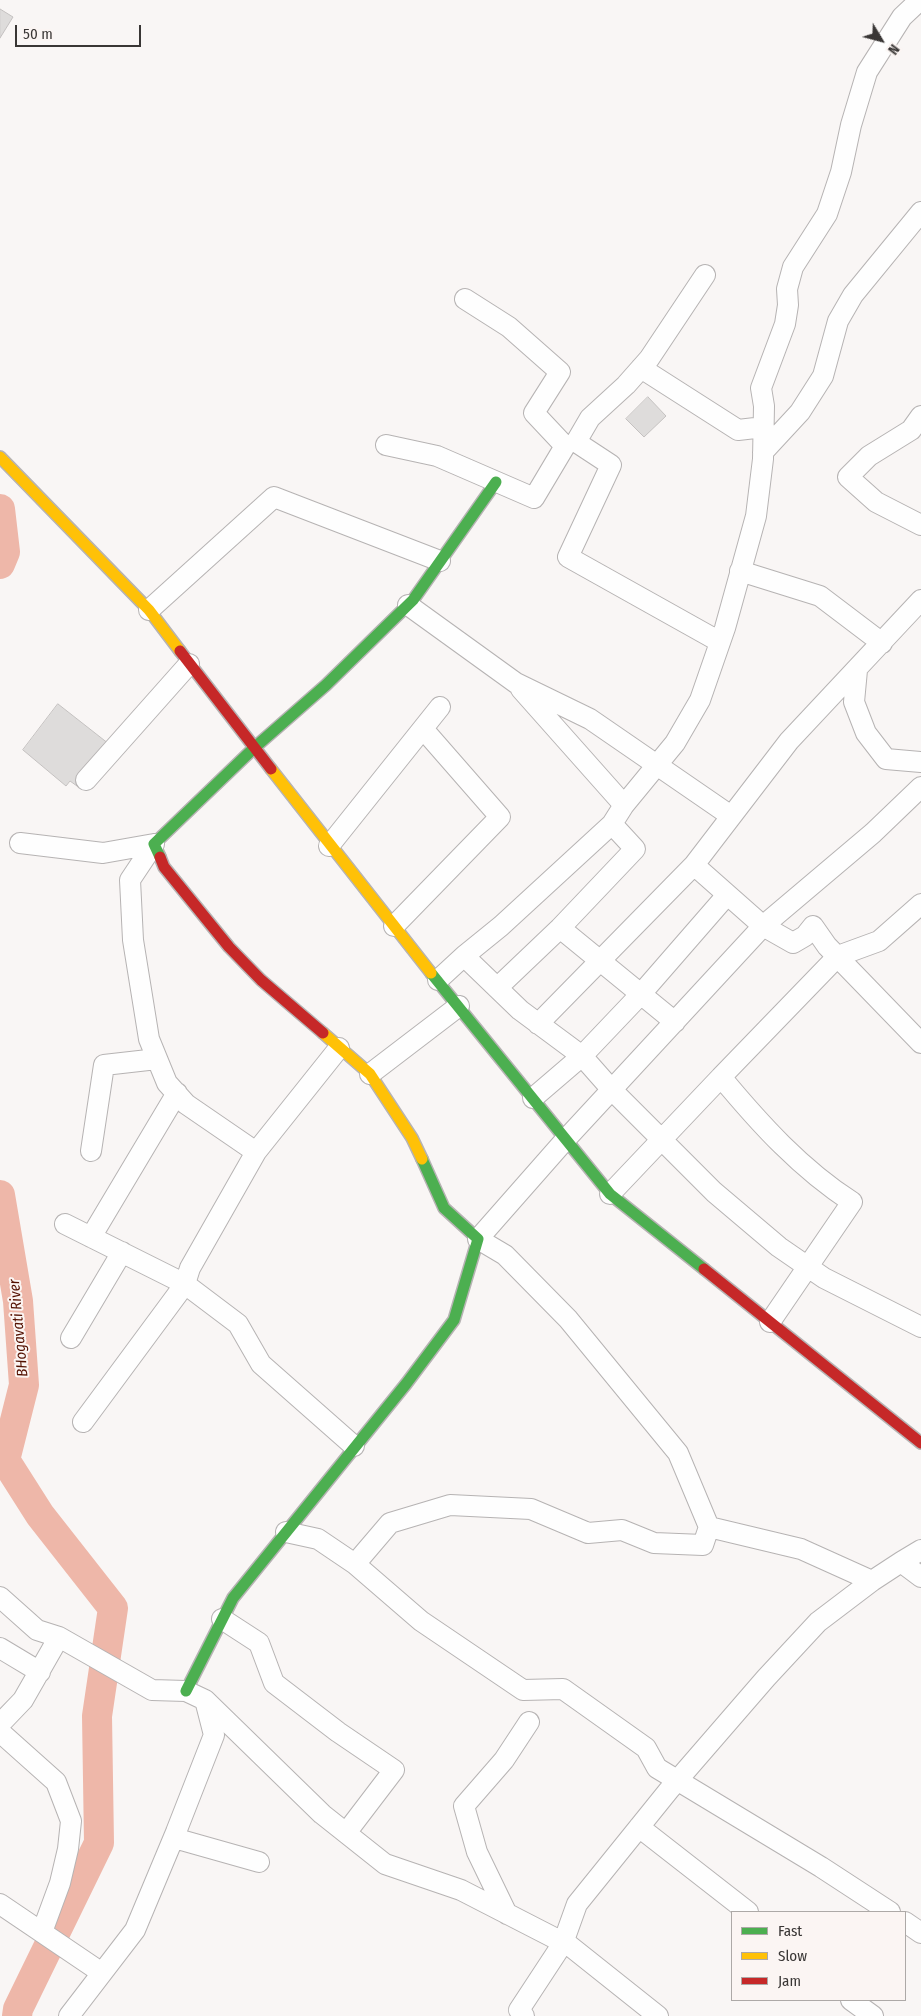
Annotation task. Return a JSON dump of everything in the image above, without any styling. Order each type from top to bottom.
[{"type":"street","points":[[438,980],[501,926],[612,824],[624,805],[675,743],[700,700],[720,642],[756,516],[764,427],[761,388],[785,324],[788,305],[787,289],[793,267],[827,214],[841,172],[851,125],[867,72],[902,16],[920,0]]},
{"type":"street","points":[[763,452],[800,412],[823,376],[838,321],[853,295],[921,212]]},
{"type":"street","points":[[705,275],[641,368],[626,385],[590,418],[576,442],[610,465],[568,556],[720,642]]},
{"type":"street","points":[[386,445],[437,456],[534,498],[564,446],[534,413],[560,372],[509,327],[465,299]]},
{"type":"street","points":[[641,368],[738,430],[764,427]]},
{"type":"street","points":[[921,416],[911,430],[869,456],[848,477],[876,502],[921,525]]},
{"type":"street","points":[[0,457],[149,610],[329,846],[610,1194],[921,1442]]},
{"type":"street","points":[[256,1152],[186,1104],[167,1083],[149,1038],[133,940],[130,880],[154,844],[254,748],[326,685],[408,605],[496,482]]},
{"type":"street","points":[[149,610],[274,497],[440,562]]},
{"type":"street","points":[[740,572],[820,596],[882,643]]},
{"type":"street","points":[[538,1024],[694,865],[789,740],[921,600]]},
{"type":"street","points":[[408,605],[516,683],[590,719],[659,764],[731,816]]},
{"type":"street","points":[[86,780],[189,664]]},
{"type":"street","points":[[857,670],[854,702],[866,733],[886,759],[921,762]]},
{"type":"street","points":[[516,683],[624,805]]},
{"type":"street","points":[[329,846],[424,730],[440,707]]},
{"type":"street","points":[[394,926],[500,817],[424,730]]},
{"type":"street","points":[[186,1691],[233,1598],[406,1384],[454,1320],[478,1239],[566,1139],[763,926],[873,833],[921,787]]},
{"type":"street","points":[[497,988],[560,928],[635,849],[612,824]]},
{"type":"street","points":[[20,843],[103,853],[154,844]]},
{"type":"street","points":[[154,844],[164,867],[229,947],[261,980],[370,1074],[412,1138],[444,1208],[478,1239],[505,1255],[568,1318],[678,1454],[709,1527],[703,1545],[654,1543],[622,1530],[588,1533],[531,1509],[450,1506],[390,1523],[355,1564]]},
{"type":"street","points":[[694,865],[763,926],[793,943],[805,936],[813,926],[838,956],[917,1033]]},
{"type":"street","points":[[533,1098],[582,1056],[640,995],[727,895]]},
{"type":"street","points":[[610,1194],[838,956],[879,941],[921,904]]},
{"type":"street","points":[[560,928],[674,1022]]},
{"type":"street","points":[[464,956],[538,1024],[582,1056],[612,1090],[714,1192],[780,1247],[824,1278],[921,1327]]},
{"type":"street","points":[[370,1074],[459,1006]]},
{"type":"street","points":[[83,1422],[185,1284],[190,1268],[256,1152],[339,1048]]},
{"type":"street","points":[[91,1152],[104,1065],[157,1060]]},
{"type":"street","points":[[721,1077],[777,1140],[824,1184],[852,1202],[770,1322]]},
{"type":"street","points":[[91,1237],[177,1093]]},
{"type":"street","points":[[65,1224],[185,1284],[238,1324],[261,1364],[354,1446]]},
{"type":"street","points":[[72,1338],[122,1252]]},
{"type":"street","points":[[709,1527],[801,1549],[872,1581]]},
{"type":"street","points":[[286,1532],[318,1539],[355,1564],[421,1621],[523,1690],[563,1689],[646,1748],[657,1768],[821,1867],[888,1911]]},
{"type":"street","points":[[520,2014],[563,1943],[577,1904],[678,1780],[766,1678],[818,1622],[872,1581],[921,1550]]},
{"type":"street","points":[[901,1562],[921,1577]]},
{"type":"street","points":[[0,1597],[37,1630],[66,1641],[152,1690],[186,1691],[205,1700],[322,1814],[385,1864],[461,1890],[563,1943],[658,2016]]},
{"type":"street","points":[[222,1619],[259,1643],[274,1683],[338,1732],[394,1770],[346,1833]]},
{"type":"street","points":[[0,1724],[23,1700],[40,1672],[66,1641]]},
{"type":"street","points":[[0,1648],[40,1672]]},
{"type":"street","points":[[69,2016],[134,1930],[174,1838],[214,1735],[205,1700]]},
{"type":"street","points":[[507,1914],[477,1852],[464,1806],[504,1760],[528,1722]]},
{"type":"street","points":[[0,1732],[56,1782],[71,1821],[60,1883],[42,1932]]},
{"type":"street","points":[[639,1827],[747,1911]]},
{"type":"street","points":[[174,1838],[259,1862]]},
{"type":"street","points":[[0,1904],[102,1973]]},
{"type":"street","points":[[906,1923],[921,1933]]},
{"type":"street","points":[[852,2001],[873,2016]]},
{"type":"building","points":[[0,9],[13,17],[0,38]]},
{"type":"building","points":[[648,397],[666,416],[644,437],[626,419]]},
{"type":"building","points":[[58,704],[109,744],[77,786],[70,781],[66,786],[23,750]]},
{"type":"waterway","name":"BHogavati River","points":[[0,509],[5,552],[0,564]]},
{"type":"waterway","points":[[0,1195],[18,1301],[24,1385],[5,1460],[40,1515],[113,1608],[97,1716],[99,1843],[18,2009],[17,2016]]},
{"type":"traffic: fast","points":[[160,857],[154,844],[254,748],[326,685],[413,600],[496,482]]},
{"type":"traffic: fast","points":[[431,973],[610,1194],[704,1269]]},
{"type":"traffic: fast","points":[[186,1691],[233,1598],[406,1384],[454,1320],[478,1239],[444,1208],[422,1159]]},
{"type":"traffic: slow","points":[[0,457],[149,610],[180,651]]},
{"type":"traffic: slow","points":[[271,769],[431,973]]},
{"type":"traffic: slow","points":[[323,1033],[370,1074],[412,1138],[422,1159]]},
{"type":"traffic: jam","points":[[180,651],[271,769]]},
{"type":"traffic: jam","points":[[160,857],[164,867],[229,947],[261,980],[323,1033]]},
{"type":"traffic: jam","points":[[704,1269],[921,1443]]}]
